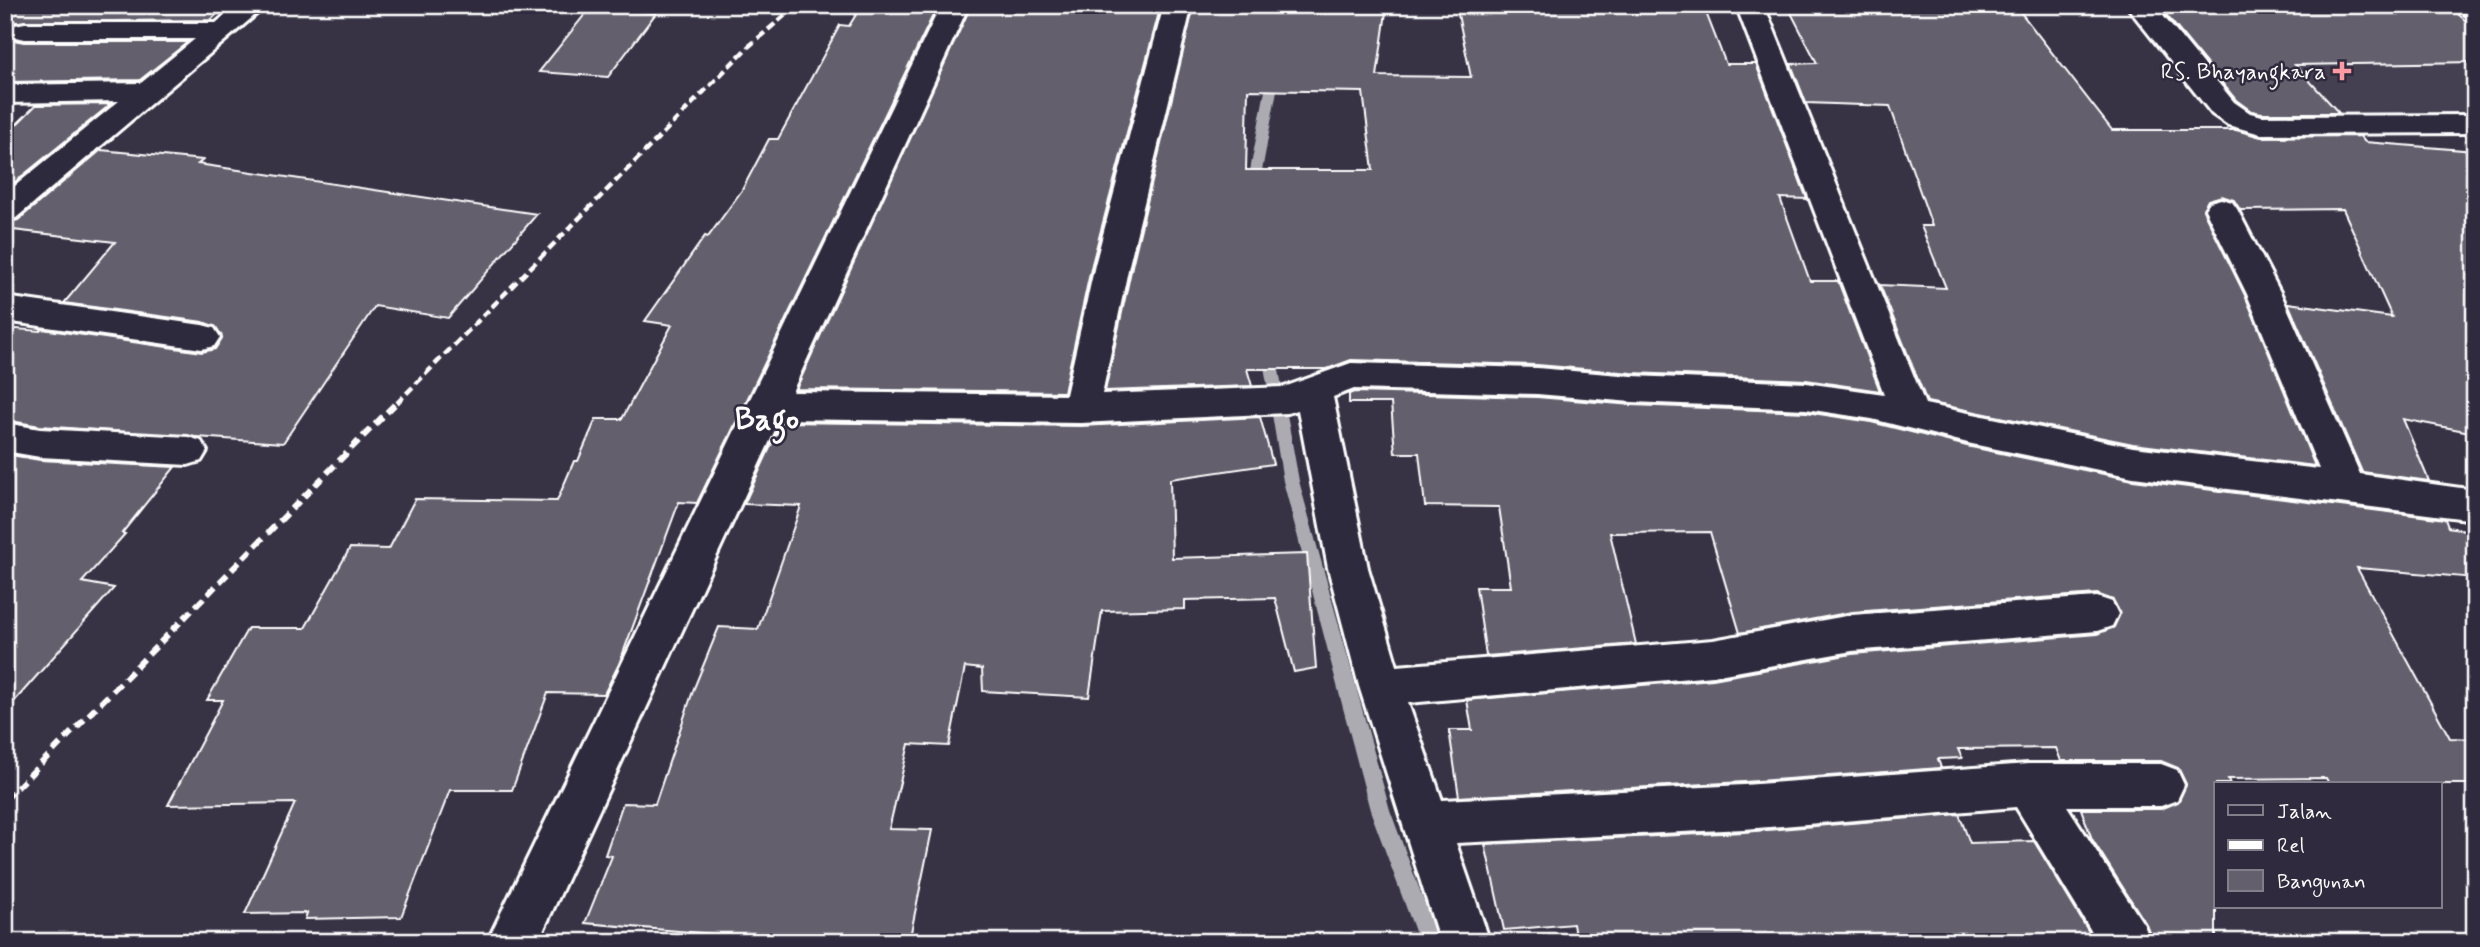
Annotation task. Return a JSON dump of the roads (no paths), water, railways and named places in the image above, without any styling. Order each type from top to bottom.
[{"type":"street","points":[[5,211],[254,5]]},
{"type":"street","points":[[512,942],[955,5]]},
{"type":"street","points":[[1081,409],[1112,265],[1178,5]]},
{"type":"street","points":[[1750,5],[1910,414]]},
{"type":"street","points":[[2139,5],[2223,108],[2250,123],[2475,124]]},
{"type":"street","points":[[25,31],[223,31]]},
{"type":"street","points":[[5,94],[150,92]]},
{"type":"street","points":[[2221,209],[2264,294],[2346,487]]},
{"type":"street","points":[[12,317],[202,337]]},
{"type":"street","points":[[768,405],[1081,409],[1284,397],[1351,376],[1537,381],[1632,390],[1806,396],[1872,405],[1972,430],[2179,470],[2346,487],[2475,505]]},
{"type":"street","points":[[1284,397],[1348,568],[1381,687],[1465,942]]},
{"type":"street","points":[[5,437],[40,443],[188,451]]},
{"type":"street","points":[[1381,687],[1713,657],[1852,633],[2097,614]]},
{"type":"street","points":[[1425,823],[1744,807],[2028,785],[2161,785]]},
{"type":"street","points":[[2028,785],[2126,942]]},
{"type":"waterway","points":[[1252,192],[1275,69]]},
{"type":"waterway","points":[[1268,348],[1291,481],[1380,810],[1429,942]]},
{"type":"railway","points":[[397,403],[748,47],[797,5]]},
{"type":"railway","points":[[5,800],[398,401]]},
{"type":"place","name":"RS. Bhayangkara","points":[[2342,71]]},
{"type":"district","name":"Bago","points":[[767,418]]}]
